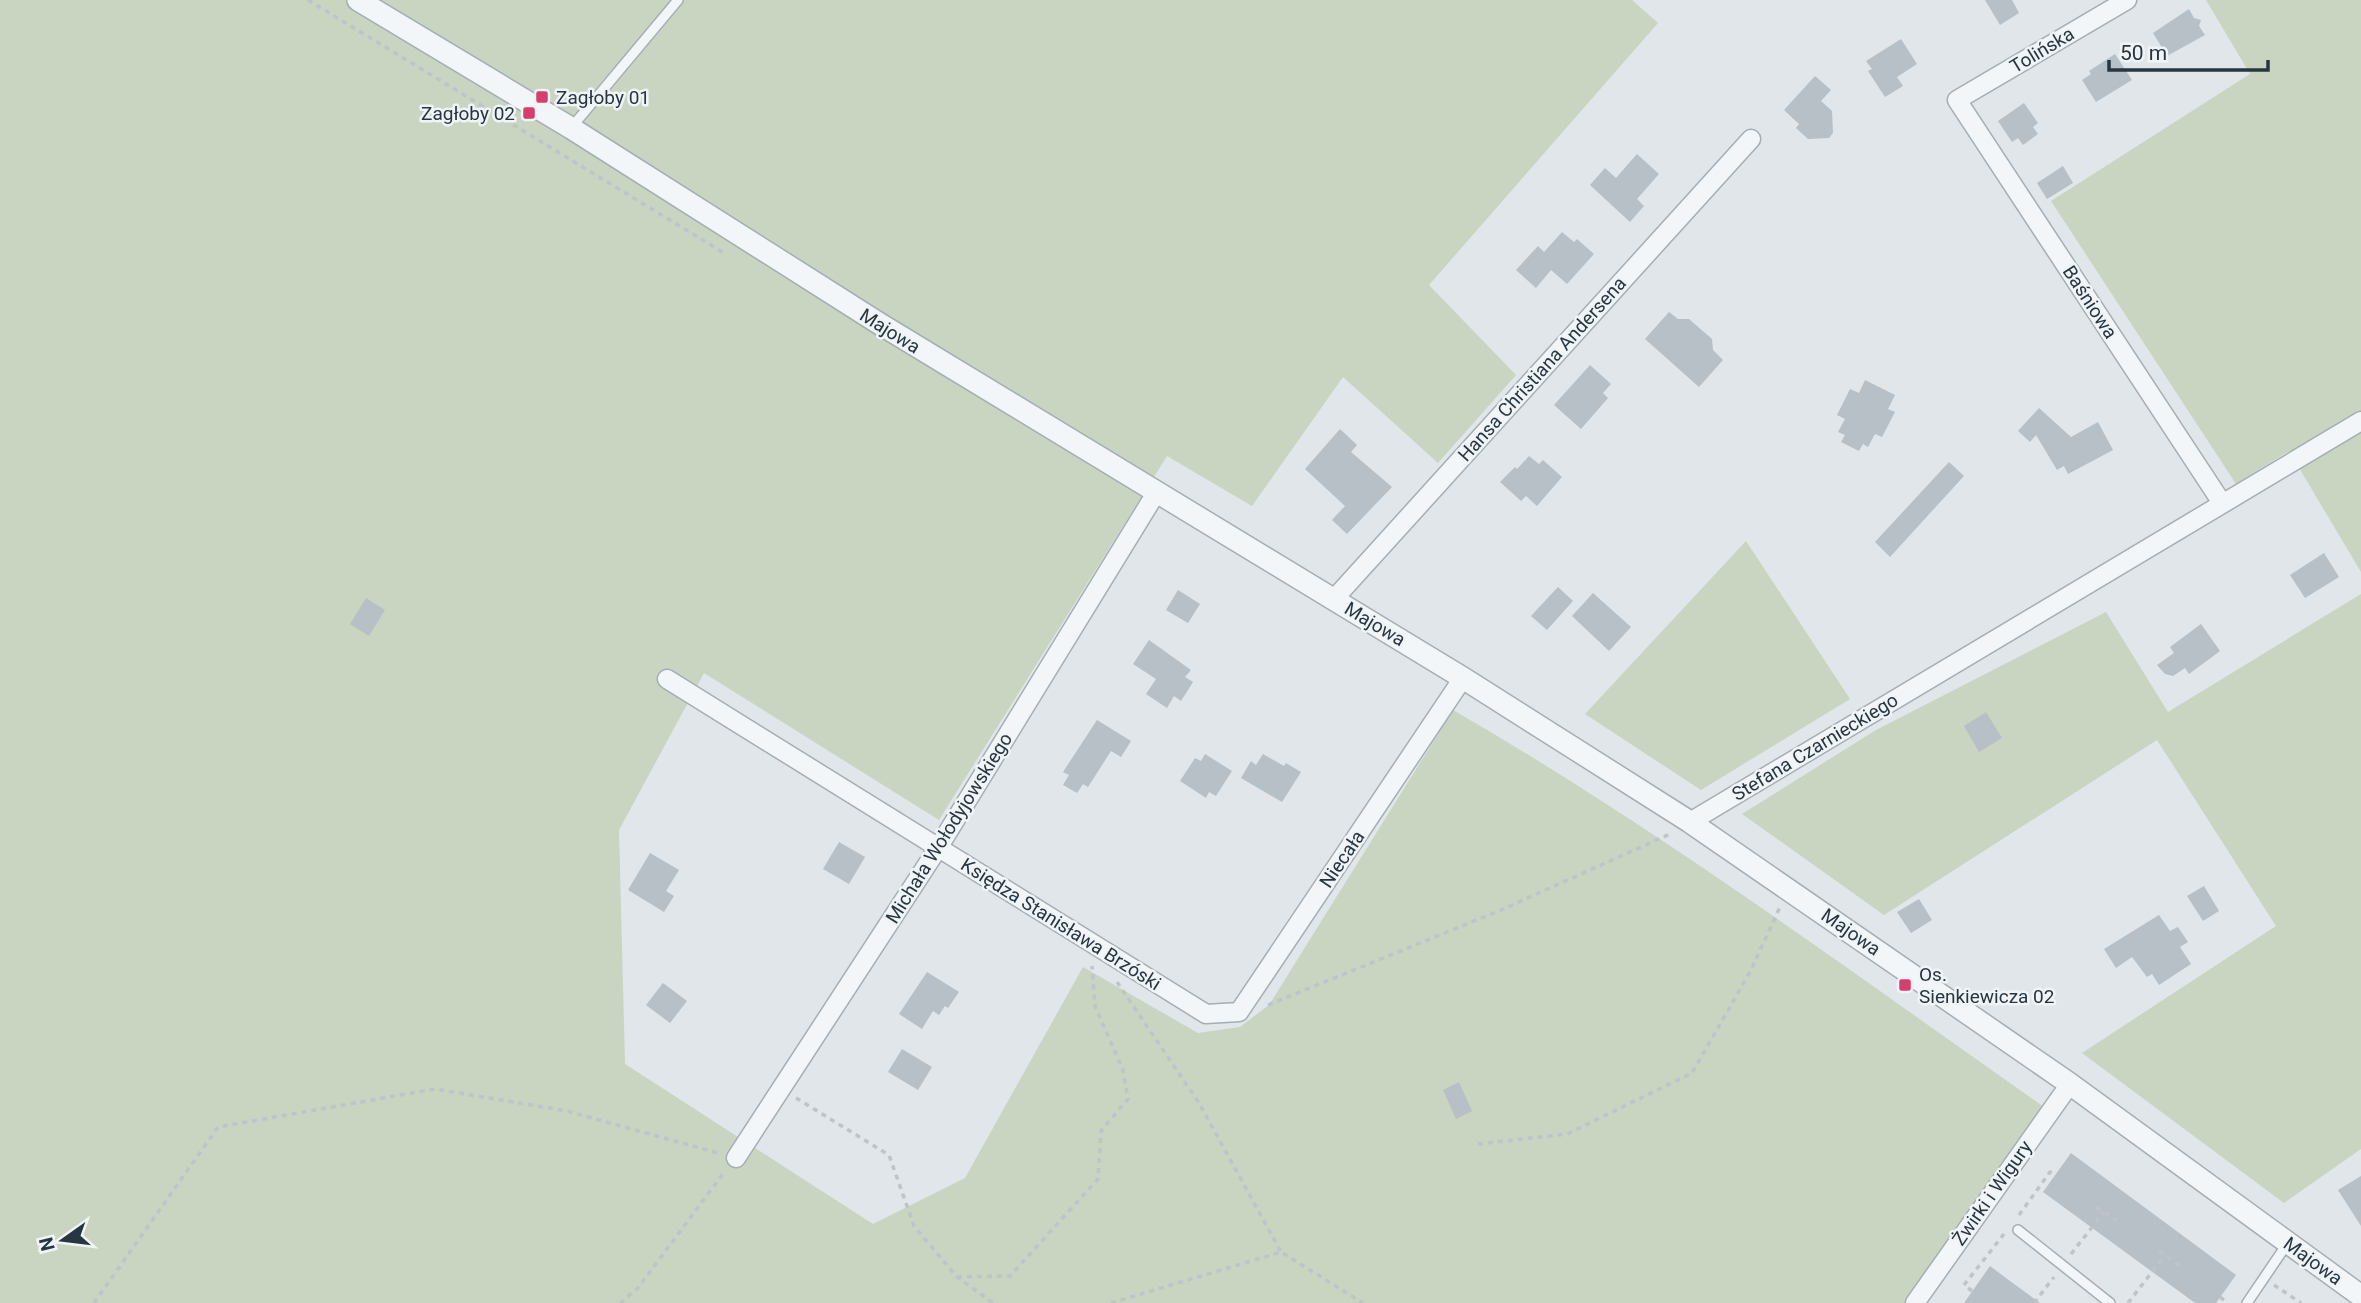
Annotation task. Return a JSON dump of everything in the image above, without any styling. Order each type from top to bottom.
[{"type":"street","name":"Majowa","points":[[358,0],[571,128],[880,324],[1463,678],[1690,822],[2070,1084],[2288,1244],[2357,1290]]},
{"type":"street","name":"Tolińska","points":[[1957,100],[2127,0]]},
{"type":"street","name":"Baśniowa","points":[[1957,100],[2222,503]]},
{"type":"street","name":"Hansa Christiana Andersena","points":[[1334,599],[1751,139]]},
{"type":"street","name":"Stefana Czarnieckiego","points":[[1690,822],[2361,421]]},
{"type":"street","name":"Michała Wołodyjowskiego","points":[[736,1158],[938,848],[1156,493]]},
{"type":"street","name":"Niecała","points":[[1239,1012],[1463,678]]},
{"type":"street","name":"Księdza Stanisława Brzóski","points":[[667,679],[1206,1014],[1239,1012]]},
{"type":"street","name":"Żwirki i Wigury","points":[[1915,1303],[2070,1084]]},
{"type":"lane","points":[[571,128],[678,0]]},
{"type":"lane","points":[[2018,1230],[2110,1303]]},
{"type":"lane","points":[[2247,1303],[2288,1244]]},
{"type":"path","points":[[1239,1012],[1269,1005],[1501,910],[1690,822]]},
{"type":"path","points":[[1478,1144],[1567,1134],[1692,1073],[1749,972],[1788,889]]},
{"type":"path","points":[[957,1277],[1010,1276],[1098,1179],[1101,1130],[1128,1099],[1123,1070],[1095,1006],[1091,943]]},
{"type":"path","points":[[1114,977],[1199,1104],[1281,1252],[1363,1303]]},
{"type":"path","points":[[781,1088],[889,1155],[914,1226],[957,1277],[993,1303]]},
{"type":"path","points":[[94,1303],[218,1127],[435,1089],[568,1111],[736,1158],[638,1288],[620,1303]]},
{"type":"path","points":[[1972,1291],[1964,1285],[2050,1172],[2056,1176]]},
{"type":"path","points":[[2096,1207],[2117,1222]]},
{"type":"path","points":[[2159,1251],[2180,1266]]},
{"type":"path","points":[[1111,1303],[1281,1252]]},
{"type":"path","points":[[2128,1303],[2165,1255]]},
{"type":"path","points":[[2264,1278],[2301,1303]]},
{"type":"path","points":[[2220,1297],[2228,1303]]},
{"type":"green space","points":[[0,0],[1632,0],[1658,23],[1429,285],[1516,375],[1438,463],[1343,377],[1252,506],[1167,456],[939,820],[704,673],[619,830],[625,1064],[873,1224],[965,1178],[1083,967],[1198,1033],[1240,1027],[1269,1005],[1453,710],[1605,803],[1679,852],[2044,1107],[1907,1303],[0,1303]]},
{"type":"green space","points":[[2206,0],[2361,0],[2361,572],[2289,451],[2236,484],[2051,201],[2250,74]]},
{"type":"green space","points":[[1746,541],[1850,699],[1701,790],[1585,714]]},
{"type":"green space","points":[[2361,594],[2361,1149],[2284,1203],[2082,1053],[2276,926],[2157,740],[1884,915],[1742,814],[1876,730],[2106,612],[2168,712]]},
{"type":"building","points":[[1985,0],[2012,0],[2019,13],[2000,25]]},
{"type":"building","points":[[2189,9],[2194,18],[2201,20],[2199,26],[2205,35],[2167,56],[2153,33]]},
{"type":"building","points":[[1901,39],[1917,64],[1897,77],[1903,86],[1885,97],[1868,71],[1872,69],[1866,61]]},
{"type":"building","points":[[2115,54],[2132,80],[2096,102],[2082,80],[2091,74],[2089,71]]},
{"type":"building","points":[[1815,76],[1831,90],[1821,101],[1832,111],[1833,133],[1829,138],[1808,139],[1796,128],[1799,124],[1784,110]]},
{"type":"building","points":[[2024,103],[2038,123],[2033,127],[2038,134],[2023,145],[2018,138],[2012,142],[1998,121]]},
{"type":"building","points":[[1637,154],[1659,174],[1637,199],[1644,206],[1630,222],[1590,185],[1605,168],[1616,178]]},
{"type":"building","points":[[2063,166],[2073,183],[2047,199],[2037,183]]},
{"type":"building","points":[[1562,232],[1574,242],[1577,239],[1594,254],[1567,284],[1551,270],[1536,288],[1516,270],[1538,246],[1544,252]]},
{"type":"building","points":[[1669,312],[1678,319],[1689,319],[1712,339],[1713,350],[1723,360],[1699,387],[1645,339]]},
{"type":"building","points":[[1590,365],[1611,384],[1603,393],[1608,398],[1581,429],[1554,405]]},
{"type":"building","points":[[1865,380],[1895,395],[1888,409],[1895,412],[1882,437],[1875,434],[1868,447],[1863,444],[1859,451],[1841,442],[1845,435],[1838,432],[1845,419],[1837,415],[1850,389],[1859,393]]},
{"type":"building","points":[[2039,408],[2071,437],[2098,422],[2113,450],[2068,474],[2064,466],[2057,470],[2036,435],[2030,442],[2018,431]]},
{"type":"building","points":[[1340,429],[1357,445],[1351,452],[1392,487],[1347,534],[1332,520],[1345,506],[1305,469]]},
{"type":"building","points":[[1529,456],[1539,464],[1543,460],[1562,477],[1537,506],[1526,496],[1521,501],[1500,482]]},
{"type":"building","points":[[1949,462],[1964,476],[1890,557],[1875,542]]},
{"type":"building","points":[[2324,553],[2339,577],[2305,598],[2290,575]]},
{"type":"building","points":[[1558,587],[1573,601],[1547,630],[1531,616]]},
{"type":"building","points":[[1178,590],[1200,604],[1188,623],[1166,610]]},
{"type":"building","points":[[1593,593],[1631,627],[1609,651],[1572,616]]},
{"type":"building","points":[[366,598],[385,610],[369,636],[350,624]]},
{"type":"building","points":[[2201,624],[2220,651],[2189,674],[2185,668],[2173,676],[2165,674],[2157,665],[2174,653],[2170,647]]},
{"type":"building","points":[[1149,640],[1191,670],[1185,677],[1193,682],[1181,701],[1174,696],[1167,708],[1146,694],[1156,679],[1133,664]]},
{"type":"building","points":[[1986,712],[2002,738],[1979,752],[1964,726]]},
{"type":"building","points":[[1097,720],[1131,741],[1121,757],[1111,751],[1088,787],[1083,784],[1077,793],[1063,785],[1069,775],[1063,772]]},
{"type":"building","points":[[1205,754],[1232,771],[1216,796],[1209,792],[1206,798],[1180,781],[1195,758],[1201,761]]},
{"type":"building","points":[[1263,754],[1301,772],[1282,802],[1241,778],[1251,761],[1256,765]]},
{"type":"building","points":[[839,842],[865,857],[849,884],[823,869]]},
{"type":"building","points":[[650,853],[679,870],[666,891],[674,896],[664,912],[628,890]]},
{"type":"building","points":[[2204,886],[2219,911],[2203,921],[2187,896]]},
{"type":"building","points":[[1919,899],[1932,920],[1911,933],[1897,912]]},
{"type":"building","points":[[2159,915],[2170,931],[2178,927],[2188,942],[2180,947],[2191,964],[2159,985],[2152,974],[2147,977],[2132,957],[2116,968],[2104,949]]},
{"type":"building","points":[[927,972],[959,992],[948,1008],[945,1006],[939,1015],[933,1011],[922,1029],[899,1014]]},
{"type":"building","points":[[663,983],[687,1001],[670,1023],[646,1005]]},
{"type":"building","points":[[902,1049],[932,1067],[918,1090],[888,1072]]},
{"type":"building","points":[[1459,1082],[1472,1111],[1456,1119],[1443,1090]]},
{"type":"building","points":[[2071,1153],[2236,1275],[2216,1303],[2195,1303],[2043,1192]]},
{"type":"building","points":[[2361,1176],[2361,1226],[2338,1190]]},
{"type":"building","points":[[1990,1266],[2010,1281],[2040,1303],[1964,1303]]},
{"type":"place","name":"Zagłoby 01","points":[[542,97]]},
{"type":"place","name":"Zagłoby 02","points":[[529,113]]},
{"type":"place","name":"Os. Sienkiewicza 02","points":[[1905,985]]}]
